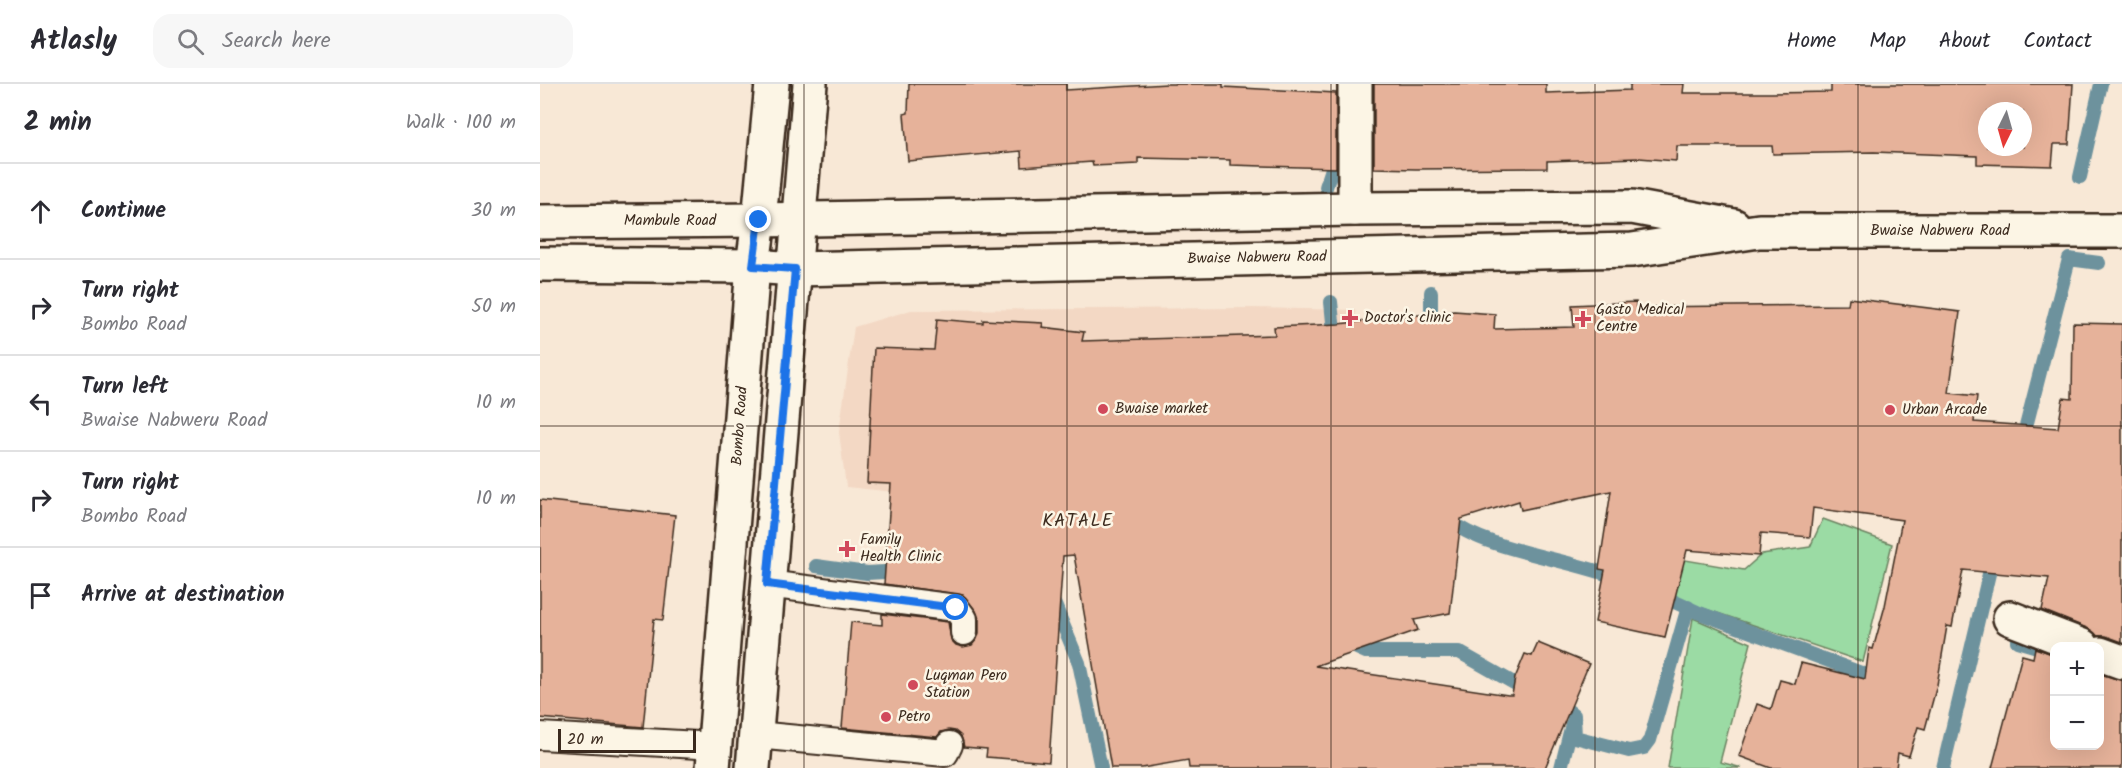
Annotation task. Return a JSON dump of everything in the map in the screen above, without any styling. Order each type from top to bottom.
[{"type":"main road","name":"Bombo Road","points":[[714,757],[753,266],[772,84]]},
{"type":"main road","points":[[753,768],[810,84]]},
{"type":"main road","points":[[1355,84],[1355,208]]},
{"type":"main road","name":"Bwaise Nabweru Road","points":[[800,218],[1355,208],[1632,207],[1759,231]]},
{"type":"main road","name":"Mambule Road","points":[[540,222],[800,218]]},
{"type":"main road","name":"Bwaise Nabweru Road","points":[[753,266],[795,269],[1632,250],[1759,231],[2122,231]]},
{"type":"main road","points":[[540,264],[753,266]]},
{"type":"main road","points":[[2010,618],[2072,642]]},
{"type":"main road","points":[[2104,655],[2122,662]]},
{"type":"lane","points":[[767,584],[956,608],[964,619],[964,632]]},
{"type":"lane","points":[[756,735],[945,753],[949,745]]},
{"type":"lane","points":[[540,736],[714,757]]},
{"type":"shaded area","name":"Bwaise market","points":[[1250,308],[1355,310],[1364,386],[973,500],[846,487],[839,432],[854,327],[911,310]]},
{"type":"green space","points":[[1823,519],[1892,544],[1863,662],[1667,596],[1674,558],[1744,570],[1762,554],[1810,547]]},
{"type":"green space","points":[[1693,618],[1751,643],[1720,762],[1742,768],[1668,768]]},
{"type":"building","points":[[909,84],[1066,84],[1066,90],[1167,84],[1223,84],[1223,87],[1336,93],[1336,168],[1230,165],[1230,160],[1138,158],[1138,164],[1093,166],[1092,162],[1022,167],[1021,151],[908,161],[904,114],[908,113]]},
{"type":"building","points":[[1374,84],[1546,84],[1546,93],[1630,90],[1630,84],[1684,84],[1683,93],[1771,93],[1831,92],[1831,84],[2073,84],[2069,144],[2054,144],[2052,166],[1977,164],[1977,156],[1874,152],[1773,154],[1772,146],[1677,146],[1676,161],[1639,158],[1547,161],[1547,168],[1374,168]]},
{"type":"building","points":[[1849,298],[1960,312],[1949,393],[1977,396],[1974,422],[2058,428],[2063,398],[2072,399],[2073,323],[2122,324],[2122,642],[2106,636],[2097,636],[2089,629],[2042,610],[2049,578],[1963,570],[1952,627],[1947,626],[1937,685],[1925,729],[1918,727],[1909,756],[1898,753],[1896,768],[1771,768],[1739,756],[1757,704],[1771,709],[1780,680],[1795,684],[1801,663],[1865,679],[1869,648],[1873,649],[1885,606],[1902,520],[1813,508],[1810,537],[1761,533],[1759,556],[1687,550],[1665,637],[1595,622],[1605,570],[1599,569],[1611,491],[1521,510],[1519,501],[1461,519],[1450,613],[1414,620],[1418,630],[1315,666],[1512,695],[1515,678],[1525,654],[1532,656],[1538,643],[1589,664],[1545,768],[1189,768],[1188,760],[1142,768],[1111,768],[1074,555],[1063,556],[1049,762],[986,757],[987,749],[964,747],[961,736],[949,730],[941,732],[937,737],[842,728],[851,622],[882,625],[882,614],[948,622],[951,640],[963,647],[972,645],[979,633],[979,619],[976,611],[963,595],[884,584],[891,484],[867,483],[874,348],[934,350],[937,319],[983,323],[983,320],[1043,323],[1042,327],[1084,332],[1082,341],[1275,335],[1274,327],[1339,324],[1454,311],[1495,314],[1494,329],[1574,327],[1572,305],[1636,302],[1636,307],[1848,305]]},
{"type":"building","points":[[540,500],[675,515],[663,620],[654,619],[643,727],[540,718]]},
{"type":"building","points":[[2035,648],[2050,653],[2050,750],[2104,750],[2104,675],[2122,680],[2122,768],[1992,768],[2022,655],[2033,658]]},
{"type":"waterway","points":[[2080,177],[2101,84]]},
{"type":"waterway","points":[[1326,187],[1344,132]]},
{"type":"waterway","points":[[2022,442],[2069,259],[2099,263]]},
{"type":"waterway","points":[[1431,292],[1431,330]]},
{"type":"waterway","points":[[1331,302],[1335,342]]},
{"type":"waterway","points":[[1447,519],[1464,530],[1506,547],[1620,579]]},
{"type":"waterway","points":[[1943,768],[1993,557]]},
{"type":"waterway","points":[[816,566],[867,573],[902,571]]},
{"type":"waterway","points":[[1657,594],[1697,612],[1883,681]]},
{"type":"waterway","points":[[1052,598],[1079,663],[1101,768]]},
{"type":"waterway","points":[[1553,705],[1565,708],[1574,715],[1575,737],[1629,751],[1644,748],[1650,740],[1688,607]]},
{"type":"waterway","points":[[1349,637],[1357,648],[1366,652],[1459,652],[1528,691]]},
{"type":"waterway","points":[[2017,641],[2050,651]]},
{"type":"waterway","points":[[1561,768],[1572,724]]},
{"type":"place","name":"Doctor's clinic","points":[[1350,318]]},
{"type":"place","name":"Gasto Medical Centre","points":[[1583,319]]},
{"type":"place","name":"Bwaise market","points":[[1103,409]]},
{"type":"place","name":"Urban Arcade","points":[[1890,410]]},
{"type":"place","name":"Family Health Clinic","points":[[847,549]]},
{"type":"place","name":"Luqman Pero Station","points":[[913,685]]},
{"type":"place","name":"Petro","points":[[886,717]]},
{"type":"district","name":"KATALE","points":[[1078,521]]},
{"type":"route","points":[[759,220],[753,266],[795,269],[767,584],[956,608]]}]
